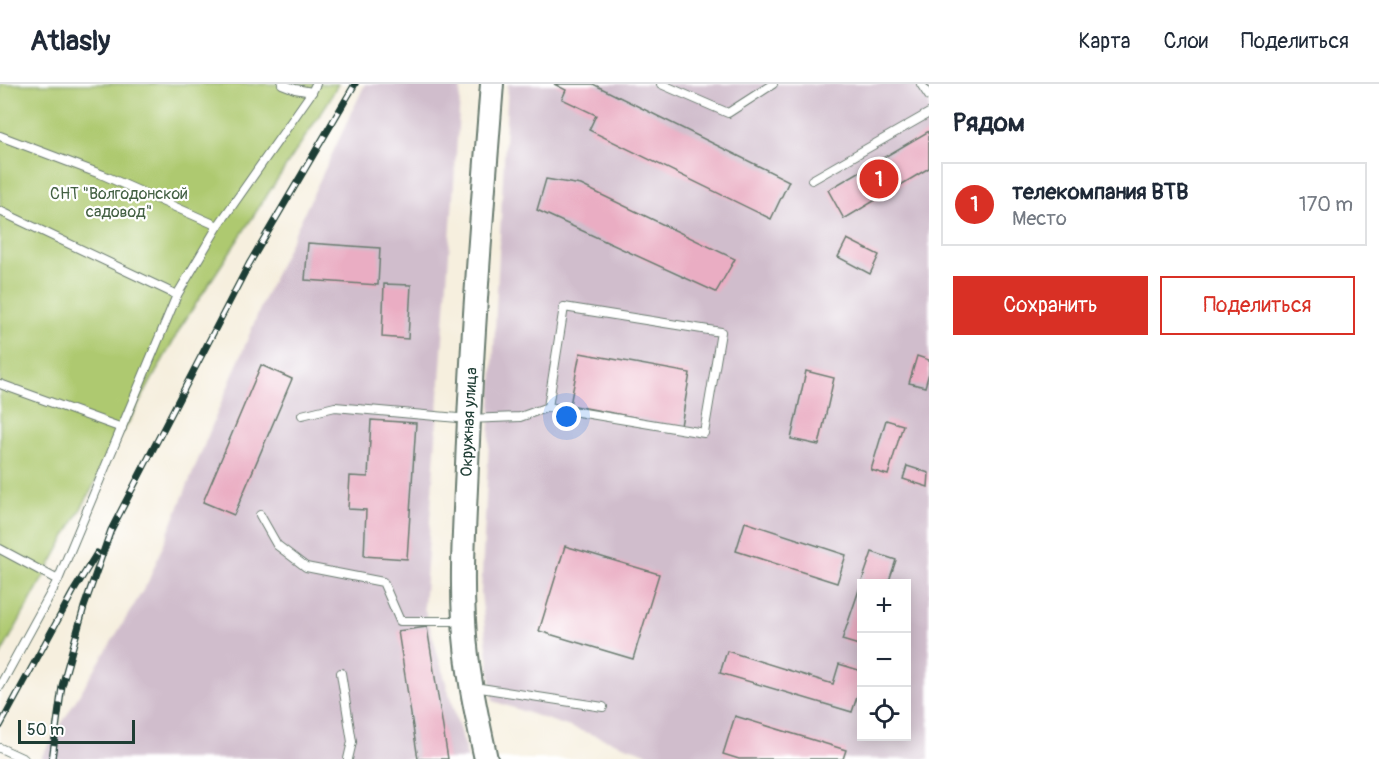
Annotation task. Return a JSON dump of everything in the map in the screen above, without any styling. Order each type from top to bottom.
[{"type":"main road","name":"Окружная улица","points":[[486,759],[471,686],[464,621],[463,582],[469,419],[492,84]]},
{"type":"lane","points":[[282,84],[295,89],[314,88]]},
{"type":"lane","points":[[661,84],[728,113],[772,84]]},
{"type":"lane","points":[[921,84],[929,96]]},
{"type":"lane","points":[[0,686],[58,580],[177,295],[218,226],[314,88]]},
{"type":"lane","points":[[812,180],[929,112]]},
{"type":"lane","points":[[0,136],[103,175],[218,226]]},
{"type":"lane","points":[[0,210],[177,295]]},
{"type":"lane","points":[[302,415],[335,407],[469,419],[520,417],[548,407],[704,433],[721,332],[564,307],[548,407]]},
{"type":"lane","points":[[0,384],[122,428]]},
{"type":"lane","points":[[260,515],[277,545],[306,567],[383,582],[400,621],[464,621]]},
{"type":"lane","points":[[0,549],[58,580]]},
{"type":"lane","points":[[341,673],[352,742],[348,759]]},
{"type":"lane","points":[[471,686],[603,707]]},
{"type":"lane","points":[[0,748],[24,759]]},
{"type":"shaded area","points":[[365,84],[461,84],[424,607],[468,759],[40,759],[148,582],[266,294]]},
{"type":"shaded area","points":[[508,84],[929,84],[929,759],[664,759],[493,701],[481,593]]},
{"type":"green space","name":"СНТ \"Волгодонской садовод\"","points":[[0,84],[338,84],[182,325],[0,656]]},
{"type":"building","points":[[554,84],[593,84],[789,181],[771,219],[589,130],[596,115],[562,99],[566,90]]},
{"type":"building","points":[[929,131],[929,168],[844,219],[828,190]]},
{"type":"building","points":[[546,179],[581,185],[735,259],[716,292],[537,210]]},
{"type":"building","points":[[847,239],[879,255],[870,274],[838,257]]},
{"type":"building","points":[[308,243],[380,248],[378,285],[305,280]]},
{"type":"building","points":[[384,284],[411,285],[408,339],[382,337]]},
{"type":"building","points":[[580,353],[690,373],[681,426],[570,405]]},
{"type":"building","points":[[917,356],[929,360],[929,373],[925,387],[909,383]]},
{"type":"building","points":[[261,365],[292,379],[234,515],[203,502]]},
{"type":"building","points":[[806,371],[834,378],[819,445],[791,439]]},
{"type":"building","points":[[371,420],[416,423],[407,559],[364,556],[366,510],[348,509],[350,476],[368,477]]},
{"type":"building","points":[[886,420],[903,425],[888,475],[871,470]]},
{"type":"building","points":[[907,466],[929,473],[928,487],[903,479]]},
{"type":"building","points":[[745,522],[846,555],[837,583],[736,551]]},
{"type":"building","points":[[565,546],[659,574],[633,659],[539,631]]},
{"type":"building","points":[[872,552],[896,560],[890,579],[863,579]]},
{"type":"building","points":[[857,596],[857,644],[842,640]]},
{"type":"building","points":[[427,627],[448,759],[418,759],[398,631]]},
{"type":"building","points":[[727,651],[833,684],[839,664],[857,669],[857,697],[852,712],[720,673]]},
{"type":"building","points":[[735,716],[846,750],[843,759],[739,759],[723,754]]},
{"type":"railway","points":[[52,759],[62,686],[84,607],[111,530],[249,264],[355,84]]},
{"type":"railway","points":[[0,726],[73,592],[97,553]]},
{"type":"place","name":"телекомпания ВТВ","points":[[879,179]]}]
